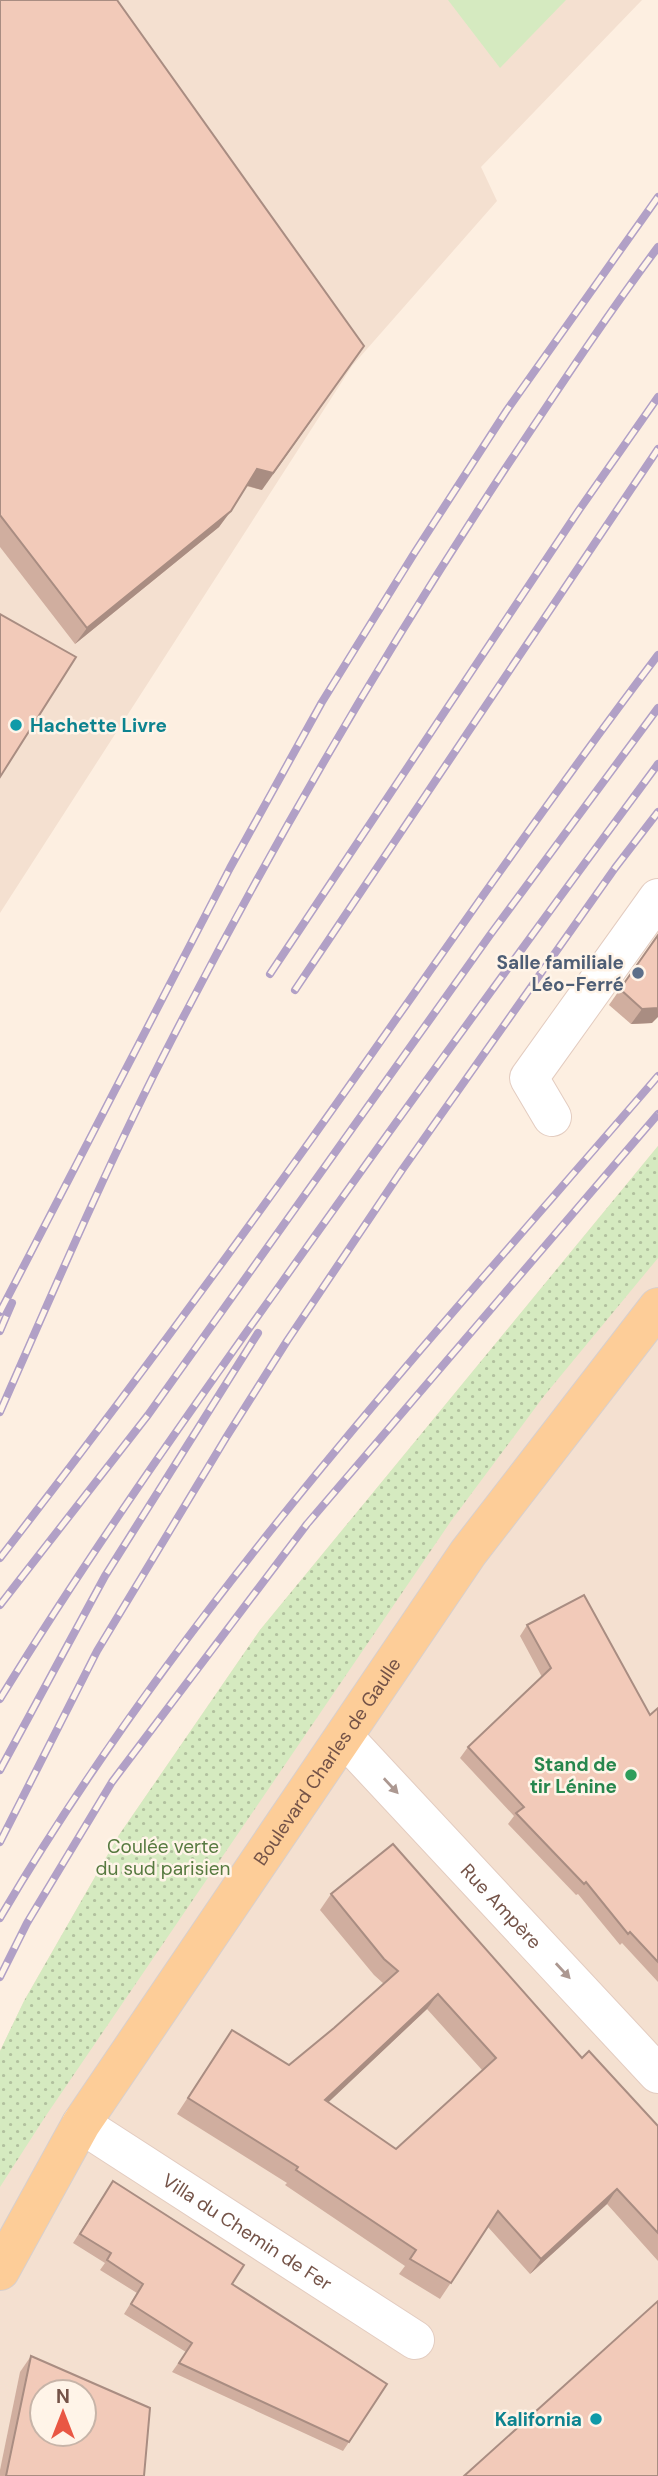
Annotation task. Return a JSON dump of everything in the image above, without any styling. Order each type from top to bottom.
[{"type":"main road","name":"Boulevard Charles de Gaulle","points":[[0,2271],[81,2124],[468,1553],[658,1307]]},
{"type":"street","points":[[552,1117],[529,1078],[658,898]]},
{"type":"street","name":"Rue Ampère","points":[[344,1737],[658,2074]]},
{"type":"street","name":"Villa du Chemin de Fer","points":[[81,2124],[415,2340]]},
{"type":"shaded area","points":[[0,0],[642,0],[481,167],[497,201],[352,366],[0,913]]},
{"type":"shaded area","points":[[658,1146],[658,2476],[0,2476],[0,2051],[24,2001],[119,1835],[260,1630]]},
{"type":"green space","points":[[448,0],[566,0],[500,68]]},
{"type":"green space","name":"Coulée verte du sud parisien","points":[[658,1146],[658,1258],[544,1396],[451,1521],[0,2187],[0,2051],[24,2001],[119,1835],[260,1630]]},
{"type":"building","points":[[0,0],[117,0],[364,346],[273,473],[257,469],[231,511],[87,628],[0,515]]},
{"type":"building","name":"Hachette Livre","points":[[0,614],[76,657],[0,777]]},
{"type":"building","points":[[658,935],[658,1008],[642,1009],[620,989]]},
{"type":"building","points":[[584,1595],[650,1715],[658,1708],[658,1962],[630,1932],[628,1934],[586,1882],[584,1884],[516,1813],[524,1807],[468,1747],[551,1668],[527,1625]]},
{"type":"building","points":[[393,1844],[582,2058],[589,2051],[658,2126],[658,2233],[617,2189],[541,2259],[498,2211],[451,2283],[410,2259],[416,2250],[296,2170],[298,2167],[188,2098],[232,2030],[289,2065],[398,1971],[384,1959],[331,1894]],"holes":[[[438,1994],[496,2058],[396,2149],[325,2100]]]},
{"type":"building","points":[[113,2181],[244,2265],[232,2284],[387,2384],[349,2442],[179,2363],[192,2343],[131,2304],[143,2284],[107,2260],[111,2253],[80,2234]]},
{"type":"building","name":"Kalifornia","points":[[658,2301],[658,2476],[464,2476]]},
{"type":"building","points":[[31,2356],[81,2378],[28,2378],[28,2448],[98,2448],[98,2385],[150,2408],[144,2476],[6,2476]]},
{"type":"railway","points":[[0,1312],[230,868],[322,702],[507,410],[658,197]]},
{"type":"railway","points":[[0,1412],[126,1131],[210,966],[290,821],[460,538],[580,357],[658,247]]},
{"type":"railway","points":[[270,974],[579,510],[658,397]]},
{"type":"railway","points":[[295,990],[658,449]]},
{"type":"railway","points":[[0,1558],[223,1262],[658,655]]},
{"type":"railway","points":[[0,1605],[148,1415],[490,935],[658,708]]},
{"type":"railway","points":[[0,1699],[101,1541],[208,1387],[420,1089],[658,764]]},
{"type":"railway","points":[[0,1842],[97,1651],[287,1341],[402,1170],[615,868],[658,812]]},
{"type":"railway","points":[[0,1918],[70,1804],[146,1694],[226,1587],[395,1379],[658,1076]]},
{"type":"railway","points":[[0,1977],[27,1923],[112,1782],[307,1524],[658,1114]]},
{"type":"railway","points":[[0,1331],[12,1303]]},
{"type":"railway","points":[[0,1770],[105,1576],[258,1333]]},
{"type":"place","name":"Hachette Livre","points":[[16,725]]},
{"type":"place","name":"Salle familiale Léo-Ferré","points":[[638,973]]},
{"type":"place","name":"Stand de tir Lénine","points":[[631,1775]]},
{"type":"place","name":"Kalifornia","points":[[596,2419]]}]
